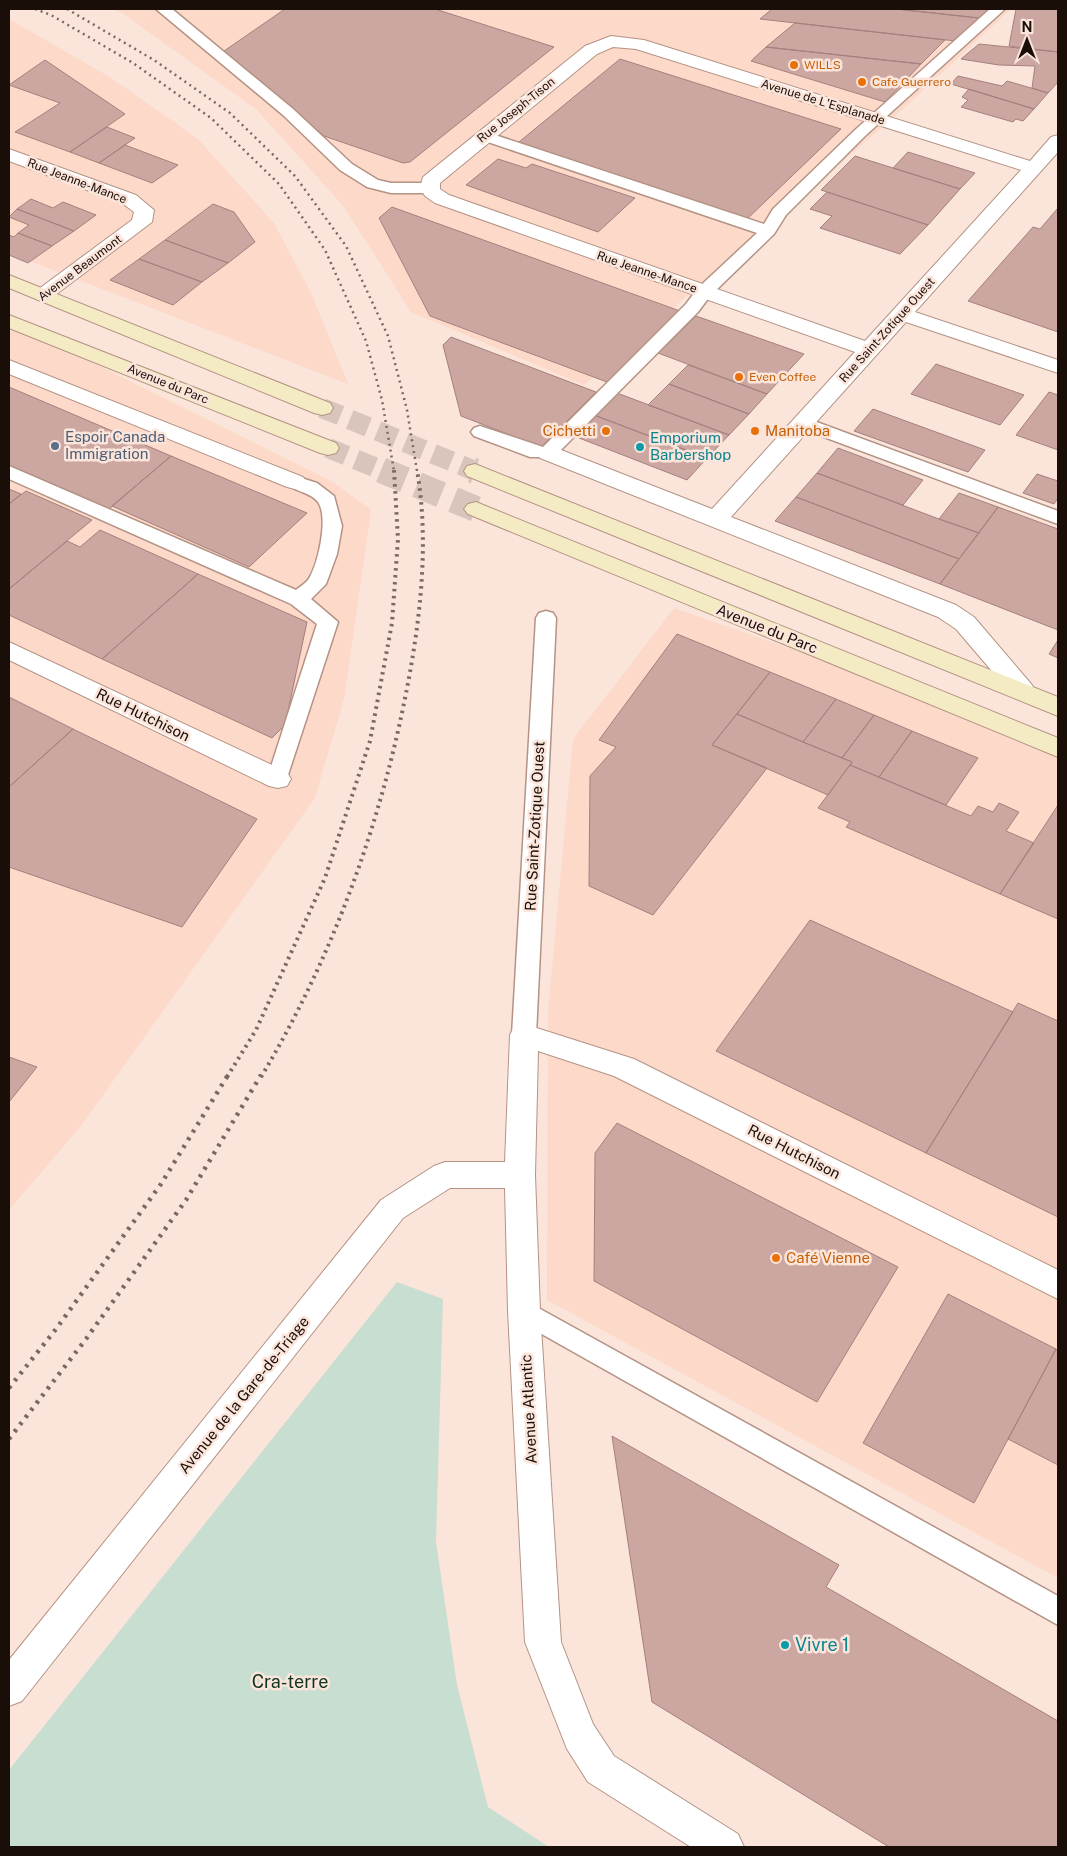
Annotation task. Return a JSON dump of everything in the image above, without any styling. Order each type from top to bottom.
[{"type":"main road","points":[[9,281],[322,408]]},
{"type":"main road","name":"Avenue Beaumont","points":[[9,321],[43,295]]},
{"type":"main road","name":"Avenue du Parc","points":[[9,321],[328,448]]},
{"type":"main road","points":[[475,471],[1058,706]]},
{"type":"main road","name":"Avenue du Parc","points":[[476,509],[1058,748]]},
{"type":"street","name":"Rue Joseph-Tison","points":[[429,188],[430,182],[435,176],[484,136],[591,50],[611,41]]},
{"type":"street","name":"Avenue de L'Esplanade","points":[[611,41],[638,44],[1033,168]]},
{"type":"street","name":"Rue Saint-Zotique Ouest","points":[[716,519],[1058,141]]},
{"type":"street","name":"Rue Jeanne-Mance","points":[[9,155],[129,200],[144,210]]},
{"type":"street","name":"Rue Jeanne-Mance","points":[[429,188],[433,194],[442,199],[869,350]]},
{"type":"street","name":"Avenue Beaumont","points":[[43,295],[142,222],[144,210]]},
{"type":"street","points":[[902,314],[1058,367]]},
{"type":"street","points":[[9,366],[295,482]]},
{"type":"street","points":[[548,453],[947,611],[965,623],[1022,691]]},
{"type":"street","name":"Rue Hutchison","points":[[9,650],[278,779]]},
{"type":"street","name":"Rue Hutchison","points":[[524,1035],[624,1067],[1058,1285]]},
{"type":"street","name":"Avenue Atlantic","points":[[524,1035],[520,1175],[524,1311],[543,1642],[580,1736],[601,1769],[726,1847]]},
{"type":"street","name":"Avenue de la Gare-de-Triage","points":[[9,1688],[392,1209],[445,1175],[520,1175]]},
{"type":"lane","points":[[163,9],[288,112],[346,168],[373,184],[391,188],[429,188]]},
{"type":"lane","points":[[480,432],[536,453],[548,453],[692,308],[704,292],[768,231],[779,212],[860,133],[878,119],[998,9]]},
{"type":"lane","points":[[484,136],[768,231]]},
{"type":"lane","points":[[803,423],[1058,518]]},
{"type":"lane","points":[[9,472],[298,599],[328,622],[278,779]]},
{"type":"lane","points":[[295,482],[310,487],[327,500],[333,526],[316,584],[298,599]]},
{"type":"lane","name":"Rue Saint-Zotique Ouest","points":[[524,1035],[546,618]]},
{"type":"lane","points":[[524,1311],[1058,1611]]},
{"type":"shaded area","points":[[113,9],[1011,9],[902,110],[584,385],[411,312],[344,207],[257,110],[122,13]]},
{"type":"shaded area","points":[[9,19],[110,77],[198,139],[274,223],[312,295],[348,384],[9,253]]},
{"type":"shaded area","points":[[9,321],[333,482],[371,510],[344,699],[315,798],[81,1126],[9,1210]]},
{"type":"shaded area","points":[[674,608],[1058,741],[1058,1578],[547,1300],[548,1012],[573,739]]},
{"type":"green space","name":"Cra-terre","points":[[397,1282],[443,1299],[436,1542],[457,1685],[488,1807],[549,1847],[9,1847],[9,1770]]},
{"type":"building","points":[[285,9],[435,9],[554,47],[410,162],[403,163],[324,136],[224,51]]},
{"type":"building","points":[[772,9],[896,9],[979,18],[956,41],[760,19]]},
{"type":"building","points":[[896,9],[988,9],[979,18]]},
{"type":"building","points":[[1016,9],[1058,9],[1058,52],[1009,46]]},
{"type":"building","points":[[795,23],[945,40],[921,64],[766,47]]},
{"type":"building","points":[[979,44],[1058,52],[1058,82],[1048,93],[1032,88],[1035,66],[999,65],[961,59]]},
{"type":"building","points":[[766,47],[921,64],[885,102],[751,61]]},
{"type":"building","points":[[620,59],[841,129],[746,220],[519,142]]},
{"type":"building","points":[[45,60],[125,114],[70,152],[15,132],[60,103],[9,85]]},
{"type":"building","points":[[958,76],[1002,86],[1007,81],[1048,93],[1034,109],[951,84]]},
{"type":"building","points":[[969,89],[1034,109],[1023,121],[1016,119],[1013,122],[961,107],[968,100],[962,97]]},
{"type":"building","points":[[107,127],[135,138],[99,163],[70,152]]},
{"type":"building","points":[[125,145],[178,165],[152,183],[99,163]]},
{"type":"building","points":[[908,152],[975,173],[960,189],[893,168]]},
{"type":"building","points":[[855,156],[960,189],[928,225],[821,190]]},
{"type":"building","points":[[498,159],[526,168],[532,164],[635,198],[598,232],[466,185]]},
{"type":"building","points":[[827,192],[928,225],[900,254],[820,228],[832,216],[810,209]]},
{"type":"building","points":[[31,199],[53,208],[63,202],[96,215],[74,231],[17,209]]},
{"type":"building","points":[[213,204],[234,212],[255,242],[228,263],[165,240]]},
{"type":"building","points":[[392,207],[680,311],[607,382],[430,316],[379,218]]},
{"type":"building","points":[[1058,208],[1058,332],[968,301],[1033,227],[1040,229]]},
{"type":"building","points":[[17,209],[74,231],[52,246],[18,233],[29,225],[9,217]]},
{"type":"building","points":[[18,233],[52,246],[28,263],[9,255],[9,235],[14,237]]},
{"type":"building","points":[[165,240],[228,263],[202,282],[139,259]]},
{"type":"building","points":[[139,259],[202,282],[173,305],[110,280]]},
{"type":"building","points":[[696,316],[804,354],[767,394],[658,353]]},
{"type":"building","points":[[451,337],[596,392],[541,447],[461,416],[443,345]]},
{"type":"building","points":[[936,364],[1024,395],[1000,425],[911,394]]},
{"type":"building","points":[[688,365],[767,394],[749,414],[669,384]]},
{"type":"building","points":[[669,384],[749,414],[729,435],[648,405]]},
{"type":"building","points":[[9,387],[171,456],[109,509],[9,466]]},
{"type":"building","points":[[1049,392],[1058,395],[1058,450],[1016,435]]},
{"type":"building","points":[[617,393],[729,435],[707,458],[594,415]]},
{"type":"building","points":[[873,409],[985,450],[968,472],[854,431]]},
{"type":"building","name":"Emporium Barbershop","points":[[594,415],[707,458],[687,480],[574,436]]},
{"type":"building","points":[[838,448],[923,480],[903,505],[817,473]]},
{"type":"building","points":[[171,456],[307,513],[249,567],[112,506]]},
{"type":"building","points":[[817,473],[979,533],[959,559],[796,497]]},
{"type":"building","points":[[1037,474],[1058,481],[1058,498],[1054,504],[1023,493]]},
{"type":"building","points":[[9,489],[21,494],[9,504]]},
{"type":"building","points":[[26,491],[92,520],[9,589],[9,504]]},
{"type":"building","points":[[959,493],[998,507],[979,533],[939,519]]},
{"type":"building","points":[[796,497],[959,559],[940,584],[775,521]]},
{"type":"building","points":[[998,507],[1058,529],[1058,630],[940,584]]},
{"type":"building","points":[[100,530],[198,574],[102,659],[9,615],[9,589],[67,541],[80,547]]},
{"type":"building","points":[[198,574],[307,622],[285,725],[272,738],[102,659]]},
{"type":"building","points":[[677,634],[770,672],[712,745],[767,768],[653,915],[589,886],[590,776],[616,747],[599,740]]},
{"type":"building","points":[[1058,640],[1058,658],[1049,654]]},
{"type":"building","points":[[770,672],[836,699],[803,742],[737,714]]},
{"type":"building","points":[[9,697],[73,729],[9,787]]},
{"type":"building","points":[[836,699],[874,715],[842,758],[803,742]]},
{"type":"building","points":[[737,714],[852,762],[828,795],[712,745]]},
{"type":"building","points":[[874,715],[912,731],[879,777],[850,765],[852,762],[842,758]]},
{"type":"building","points":[[73,729],[257,819],[182,927],[9,867],[9,787]]},
{"type":"building","points":[[912,731],[978,758],[946,805],[879,777]]},
{"type":"building","points":[[850,765],[971,816],[978,806],[993,812],[999,803],[1019,812],[1006,831],[1034,843],[1000,894],[846,827],[850,822],[818,808]]},
{"type":"building","points":[[1058,805],[1058,919],[1000,894]]},
{"type":"building","points":[[810,920],[1013,1012],[926,1153],[716,1051]]},
{"type":"building","points":[[1018,1003],[1058,1021],[1058,1217],[926,1153]]},
{"type":"building","points":[[9,1057],[37,1067],[9,1102]]},
{"type":"building","points":[[617,1123],[898,1267],[817,1402],[594,1281],[595,1153]]},
{"type":"building","points":[[948,1294],[1056,1349],[974,1503],[863,1443]]},
{"type":"building","points":[[1056,1349],[1058,1351],[1058,1465],[1008,1439]]},
{"type":"building","name":"Vivre 1","points":[[612,1436],[839,1565],[826,1587],[1058,1721],[1058,1847],[889,1847],[652,1702]]},
{"type":"tunnel","points":[[322,408],[475,471],[472,470]]},
{"type":"tunnel","points":[[328,448],[384,471]]},
{"type":"tunnel","points":[[381,470],[476,509]]},
{"type":"railway","points":[[35,9],[51,15],[133,63],[211,118],[279,184],[325,250],[366,341],[382,400],[394,471]]},
{"type":"railway","points":[[67,9],[154,60],[230,113],[295,176],[346,246],[388,336],[407,410],[417,471]]},
{"type":"railway","points":[[227,1077],[256,1030],[325,878],[370,741],[392,623],[398,539],[394,470]]},
{"type":"railway","points":[[261,1077],[311,984],[332,936],[352,887],[384,786],[408,683],[420,604],[423,550],[421,496],[417,470]]},
{"type":"railway","points":[[9,1388],[56,1329],[161,1184],[228,1075]]},
{"type":"railway","points":[[9,1439],[86,1339],[186,1200],[261,1075]]},
{"type":"place","name":"WILLS","points":[[794,65]]},
{"type":"place","name":"Cafe Guerrero","points":[[862,82]]},
{"type":"place","name":"Even Coffee","points":[[739,377]]},
{"type":"place","name":"Cichetti","points":[[606,431]]},
{"type":"place","name":"Manitoba","points":[[755,431]]},
{"type":"place","name":"Espoir Canada Immigration","points":[[55,446]]},
{"type":"place","name":"Emporium Barbershop","points":[[640,447]]},
{"type":"place","name":"Café Vienne","points":[[776,1258]]},
{"type":"place","name":"Vivre 1","points":[[785,1645]]}]
